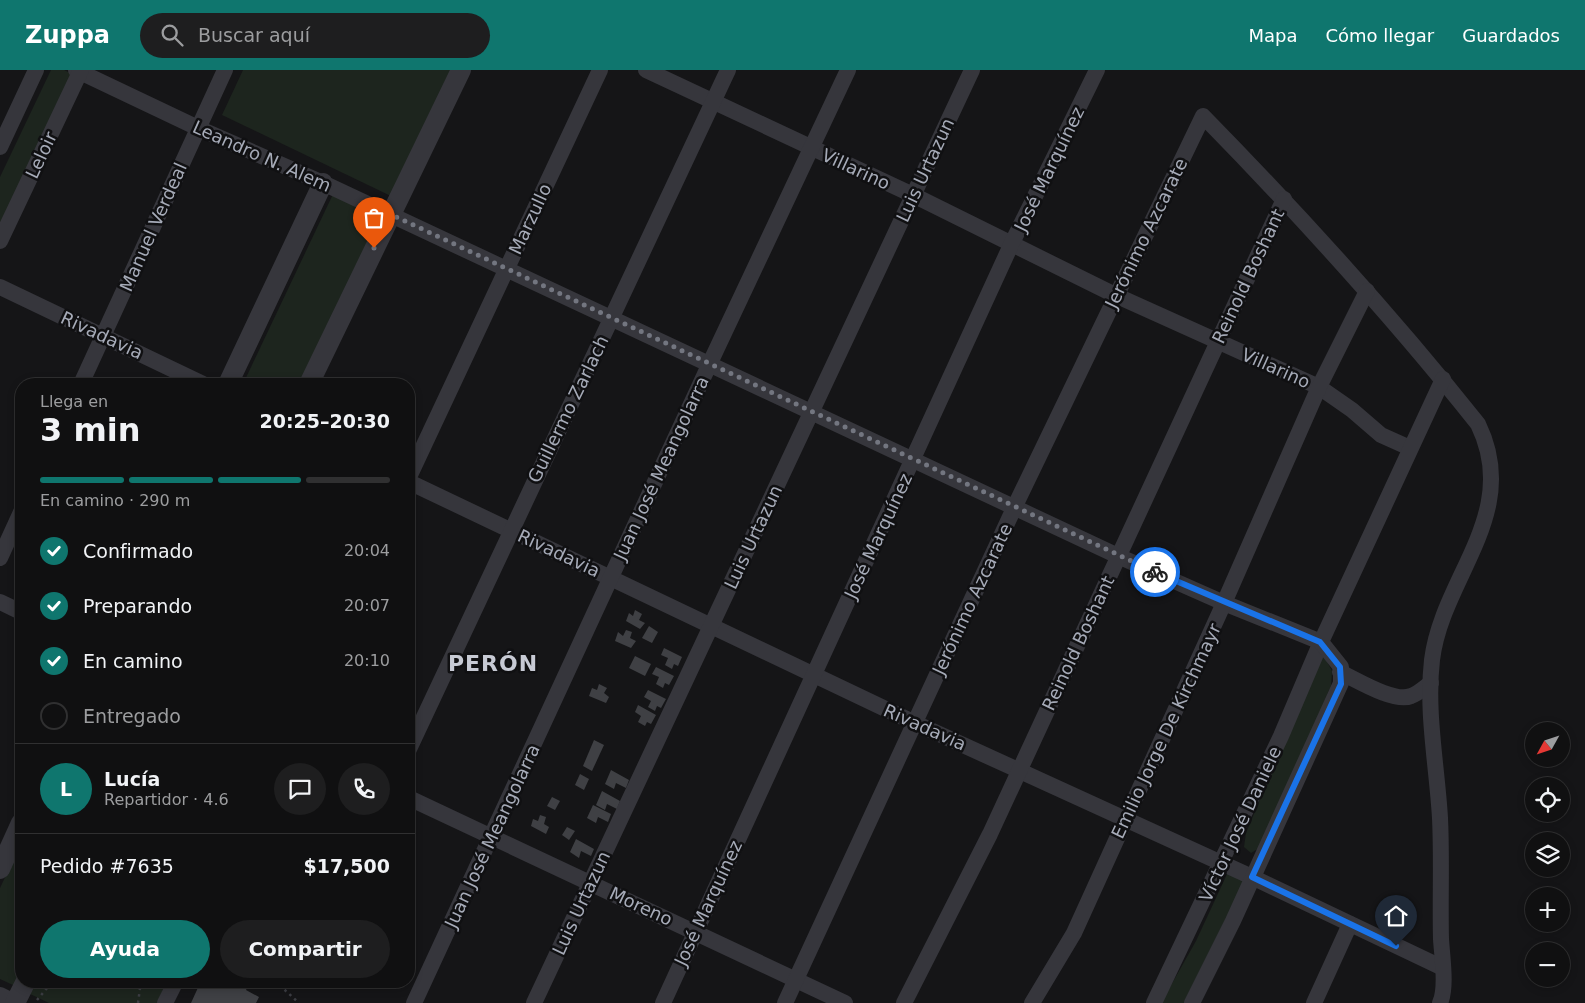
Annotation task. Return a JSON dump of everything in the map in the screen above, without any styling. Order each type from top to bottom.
[{"type":"street","points":[[0,147],[36,70]]},
{"type":"street","name":"Manuel Verdeal","points":[[84,378],[225,70]]},
{"type":"street","points":[[312,378],[461,70]]},
{"type":"street","name":"Marzullo","points":[[415,465],[600,70]]},
{"type":"street","name":"Villarino","points":[[646,70],[713,103],[914,195],[1011,245],[1115,295],[1319,388],[1352,410],[1382,435],[1410,448]]},
{"type":"street","name":"Guillermo Zarlach","points":[[415,736],[510,530],[728,70]]},
{"type":"street","name":"Juan José Meangolarra","points":[[414,1003],[710,363],[848,70]]},
{"type":"street","name":"Luis Urtazun","points":[[534,1003],[972,70]]},
{"type":"street","name":"José Marquínez","points":[[662,1003],[1011,245],[1097,70]]},
{"type":"street","name":"Leandro N. Alem","points":[[79,71],[198,128],[507,268],[1118,556],[1224,603],[1320,642]]},
{"type":"street","name":"Leloir","points":[[0,241],[79,71]]},
{"type":"street","name":"Jerónimo Azcarate","points":[[785,1003],[1015,506],[1115,295],[1203,116],[1284,199]]},
{"type":"street","points":[[231,378],[323,183]]},
{"type":"street","points":[[1284,199],[1367,291],[1442,379],[1478,424],[1488,444],[1490,496],[1482,533],[1438,632],[1432,661],[1431,683],[1436,785],[1440,817],[1442,968],[1442,998],[1440,1003]]},
{"type":"street","name":"Reinold Boshant","points":[[904,1003],[1020,770],[1284,199]]},
{"type":"street","name":"Rivadavia","points":[[0,287],[190,378]]},
{"type":"street","name":"Emilio Jorge De Kirchmayr","points":[[1032,1003],[1074,933],[1224,603],[1319,388],[1367,291]]},
{"type":"street","name":"Víctor José Daniele","points":[[1154,1003],[1281,736],[1320,642],[1442,379]]},
{"type":"street","name":"Rivadavia","points":[[415,485],[914,723],[1222,863],[1442,968]]},
{"type":"street","points":[[0,558],[15,525]]},
{"type":"street","points":[[0,602],[15,609]]},
{"type":"street","points":[[1320,642],[1340,667],[1340,672],[1392,696],[1403,698],[1412,696],[1431,683]]},
{"type":"street","name":"Víctor José Daniele","points":[[1192,1003],[1341,684],[1340,672]]},
{"type":"street","name":"Moreno","points":[[415,801],[845,1003]]},
{"type":"street","points":[[0,869],[15,836]]},
{"type":"street","points":[[1314,1003],[1350,924]]},
{"type":"street","points":[[0,995],[15,1003],[22,988]]},
{"type":"street","points":[[165,1003],[172,988]]},
{"type":"path","points":[[34,1003],[47,988]]},
{"type":"path","points":[[138,1003],[140,988]]},
{"type":"path","points":[[283,988],[299,1003]]},
{"type":"shaded area","points":[[51,70],[64,70],[74,75],[0,230],[0,177]]},
{"type":"shaded area","points":[[243,70],[453,70],[393,197],[222,115]]},
{"type":"shaded area","points":[[334,192],[384,216],[308,378],[246,378]]},
{"type":"shaded area","points":[[1324,656],[1332,671],[1331,686],[1261,847],[1251,853],[1244,847],[1246,833],[1314,670]]},
{"type":"shaded area","points":[[15,857],[15,986],[0,979],[0,888]]},
{"type":"shaded area","points":[[1228,872],[1247,879],[1186,1003],[1161,1003],[1196,941]]},
{"type":"shaded area","points":[[30,988],[164,988],[157,1003],[49,1003],[28,993]]},
{"type":"building","points":[[635,610],[642,614],[639,620],[645,623],[640,629],[626,621],[629,613],[633,616]]},
{"type":"building","points":[[649,626],[658,632],[652,643],[642,638]]},
{"type":"building","points":[[626,630],[632,632],[630,638],[636,641],[631,648],[615,641],[618,632],[623,636]]},
{"type":"building","points":[[664,648],[682,657],[678,666],[674,664],[672,669],[665,665],[668,658],[661,655]]},
{"type":"building","points":[[635,656],[651,664],[645,676],[629,668]]},
{"type":"building","points":[[656,667],[674,676],[669,685],[665,683],[663,688],[656,684],[659,677],[652,674]]},
{"type":"building","points":[[599,684],[607,688],[604,693],[609,697],[606,703],[589,696],[592,688],[597,690]]},
{"type":"building","points":[[648,690],[666,699],[661,708],[657,706],[655,711],[648,707],[651,701],[644,697]]},
{"type":"building","points":[[638,705],[656,715],[651,724],[647,722],[645,726],[638,722],[641,716],[635,712]]},
{"type":"building","points":[[594,740],[604,745],[592,771],[583,766]]},
{"type":"building","points":[[611,770],[629,780],[626,788],[616,783],[614,789],[605,784]]},
{"type":"building","points":[[580,774],[589,779],[584,790],[575,785]]},
{"type":"building","points":[[602,791],[620,801],[617,809],[607,804],[605,810],[596,805]]},
{"type":"building","points":[[552,797],[560,801],[555,810],[547,806]]},
{"type":"building","points":[[593,805],[611,814],[608,822],[598,817],[596,823],[587,818]]},
{"type":"building","points":[[540,815],[546,817],[544,824],[549,827],[546,834],[531,826],[533,819],[538,821]]},
{"type":"building","points":[[567,827],[575,831],[569,840],[562,835]]},
{"type":"building","points":[[576,839],[594,849],[591,856],[581,851],[579,858],[570,852]]},
{"type":"building","points":[[198,988],[247,988],[246,990],[259,997],[256,1003],[191,1003]]},
{"type":"way so far","points":[[374,248],[390,214],[1155,572]]},
{"type":"district","name":"PERÓN","points":[[493,663]]},
{"type":"route","points":[[1155,572],[1224,603],[1320,642],[1340,667],[1341,684],[1252,877],[1396,946]]}]
